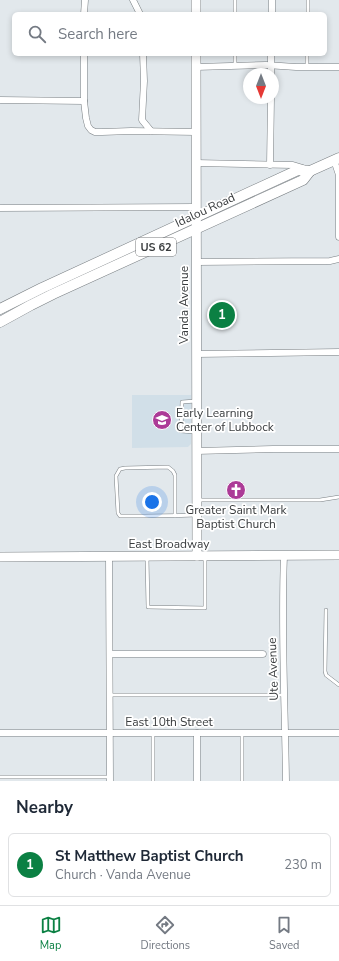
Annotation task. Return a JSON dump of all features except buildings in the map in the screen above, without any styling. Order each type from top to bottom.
[{"type":"main road","name":"Idalou Road","points":[[0,322],[36,302],[302,180],[310,171],[336,159]]},
{"type":"main road","name":"Idalou Road","points":[[0,309],[196,212],[298,170],[310,171]]},
{"type":"street","points":[[84,0],[84,12]]},
{"type":"street","points":[[133,0],[139,12]]},
{"type":"street","points":[[196,0],[196,12]]},
{"type":"street","points":[[272,0],[272,12]]},
{"type":"street","points":[[84,56],[84,100],[86,118],[88,126],[91,130],[95,132],[196,132]]},
{"type":"street","points":[[143,56],[144,81],[142,120],[151,131]]},
{"type":"street","name":"Vanda Avenue","points":[[196,56],[196,515],[201,556]]},
{"type":"street","points":[[271,56],[271,66]]},
{"type":"street","points":[[196,66],[339,67]]},
{"type":"street","points":[[0,100],[84,100]]},
{"type":"street","points":[[270,165],[271,104]]},
{"type":"street","points":[[336,159],[339,174],[339,237]]},
{"type":"street","points":[[196,163],[293,165],[310,171]]},
{"type":"street","points":[[0,208],[196,212]]},
{"type":"street","points":[[196,262],[330,261],[339,259]]},
{"type":"street","points":[[196,354],[339,352]]},
{"type":"street","points":[[196,451],[339,449]]},
{"type":"street","name":"East Broadway","points":[[0,557],[339,555]]},
{"type":"street","points":[[109,556],[110,779]]},
{"type":"street","name":"Ute Avenue","points":[[284,556],[282,612],[286,781]]},
{"type":"street","points":[[110,654],[263,654]]},
{"type":"street","name":"East 10th Street","points":[[0,733],[339,733]]},
{"type":"street","points":[[197,733],[197,781]]},
{"type":"lane","points":[[235,0],[235,12]]},
{"type":"lane","points":[[308,0],[308,12]]},
{"type":"lane","points":[[234,66],[235,56]]},
{"type":"lane","points":[[307,56],[307,67]]},
{"type":"lane","points":[[196,401],[182,402],[182,431],[196,432]]},
{"type":"lane","points":[[175,516],[175,475],[170,468],[120,469],[116,476],[118,513],[120,516],[175,516],[196,515]]},
{"type":"lane","points":[[196,500],[320,500],[339,497]]},
{"type":"lane","points":[[147,556],[148,607],[205,608],[201,556]]},
{"type":"lane","points":[[326,610],[325,671],[326,675],[339,685]]},
{"type":"lane","points":[[110,695],[284,695]]},
{"type":"lane","points":[[242,732],[242,781]]},
{"type":"lane","points":[[153,733],[153,781]]},
{"type":"lane","points":[[0,777],[110,779]]},
{"type":"shaded area","name":"Early Learning Center of Lubbock","points":[[132,395],[191,395],[191,444],[188,447],[132,448]]},
{"type":"place","name":"St Matthew Baptist Church","points":[[222,315]]},
{"type":"place","name":"Early Learning Center of Lubbock","points":[[162,420]]},
{"type":"place","name":"Greater Saint Mark Baptist Church","points":[[236,490]]}]
